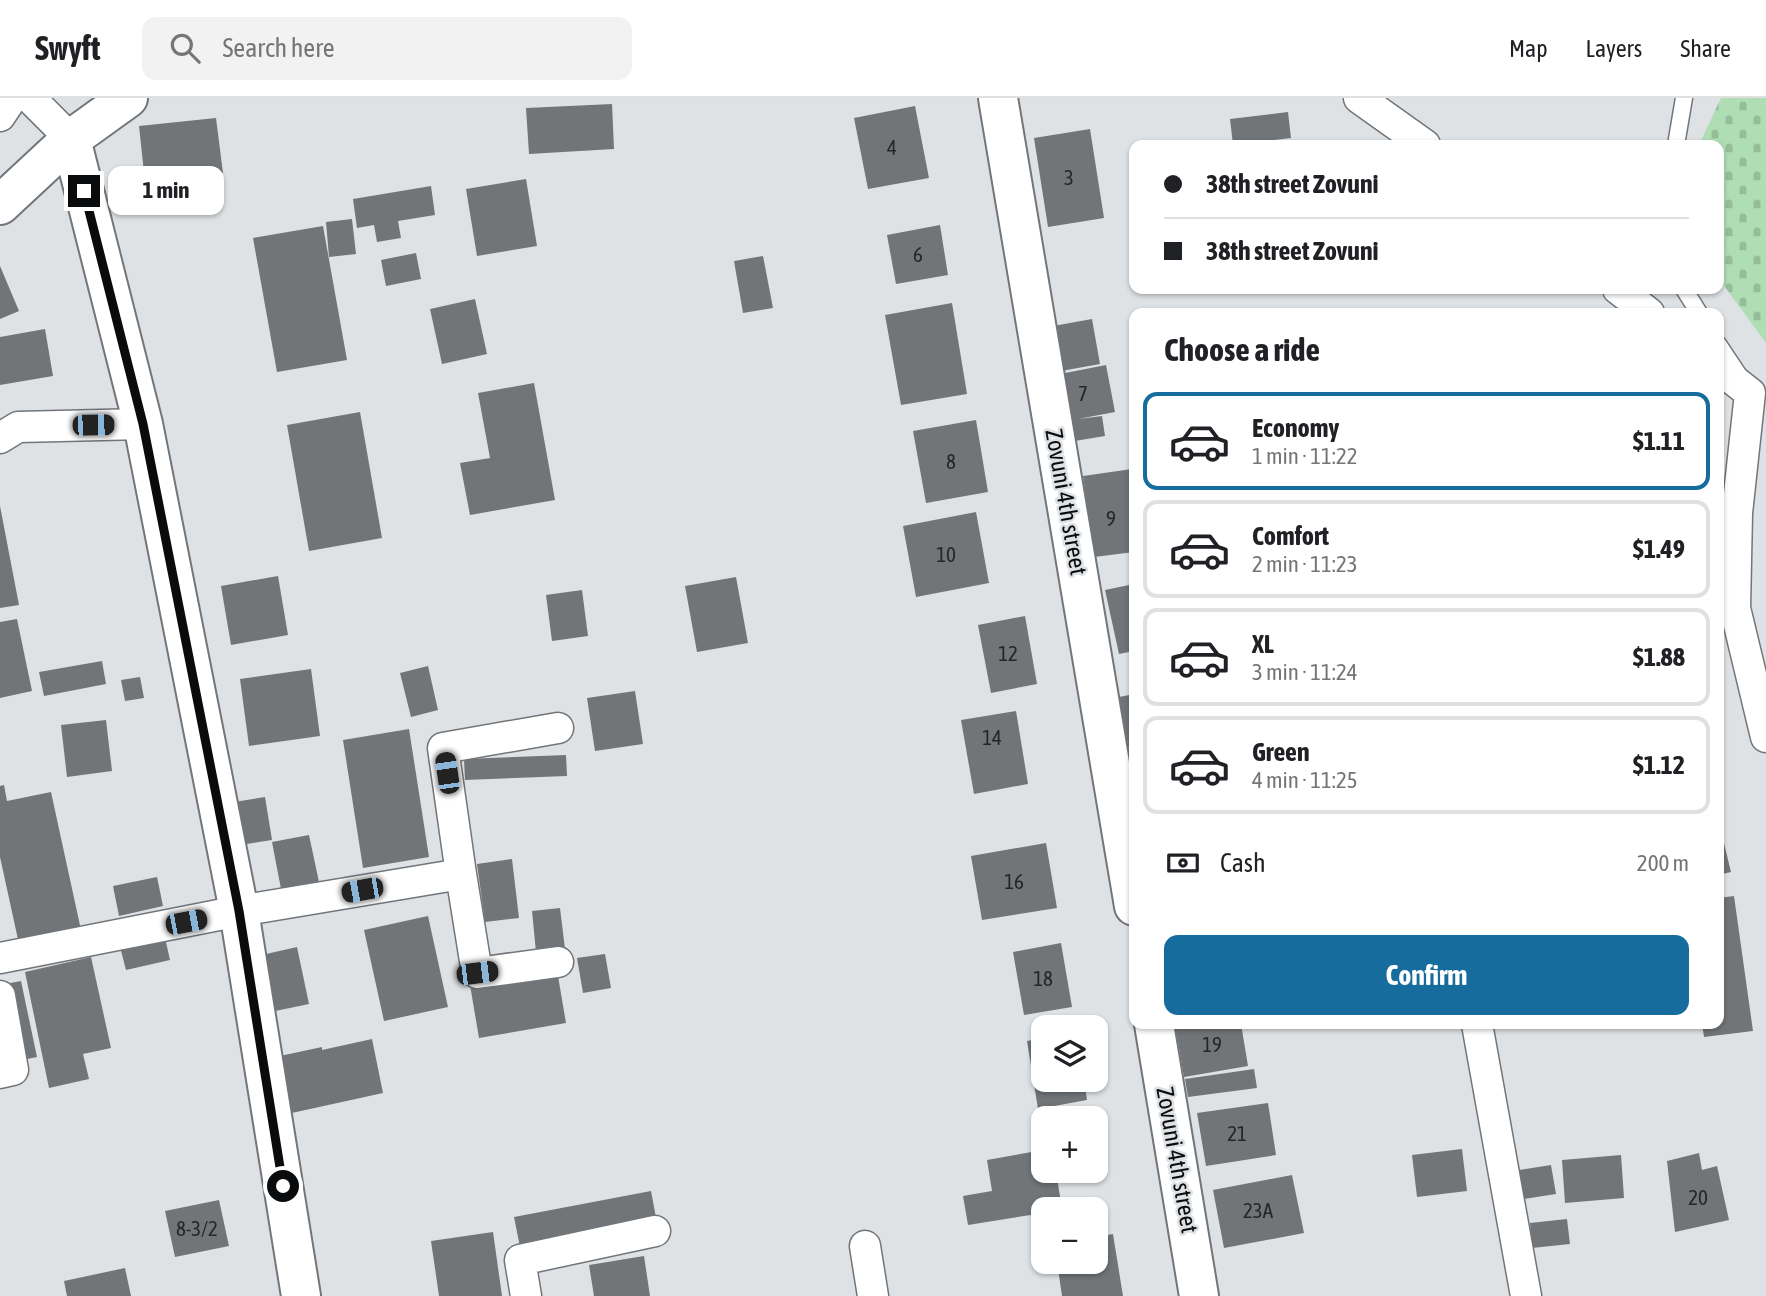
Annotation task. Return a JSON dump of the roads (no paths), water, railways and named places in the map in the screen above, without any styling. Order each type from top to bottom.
[{"type":"street","points":[[0,116],[12,98]]},
{"type":"street","points":[[30,98],[71,139],[143,424],[239,911],[301,1296]]},
{"type":"street","points":[[0,205],[71,139],[128,98]]},
{"type":"street","name":"Zovuni 4th street","points":[[998,98],[1129,876]]},
{"type":"street","points":[[1359,98],[1418,140]]},
{"type":"street","points":[[1624,294],[1643,308]]},
{"type":"street","points":[[1724,373],[1758,401],[1728,509],[1735,607],[1766,737]]},
{"type":"street","points":[[0,438],[18,426],[143,424]]},
{"type":"street","points":[[558,728],[443,748],[477,973],[558,962]]},
{"type":"street","points":[[0,958],[239,911],[461,874]]},
{"type":"street","points":[[0,996],[13,1070],[0,1073]]},
{"type":"street","name":"Zovuni 4th street","points":[[1155,1029],[1199,1296]]},
{"type":"street","points":[[1478,1029],[1526,1296]]},
{"type":"street","points":[[526,1296],[520,1260],[655,1231]]},
{"type":"street","points":[[865,1246],[873,1296]]},
{"type":"lane","points":[[1677,140],[1684,98]]},
{"type":"lane","points":[[1724,353],[1758,401]]}]
